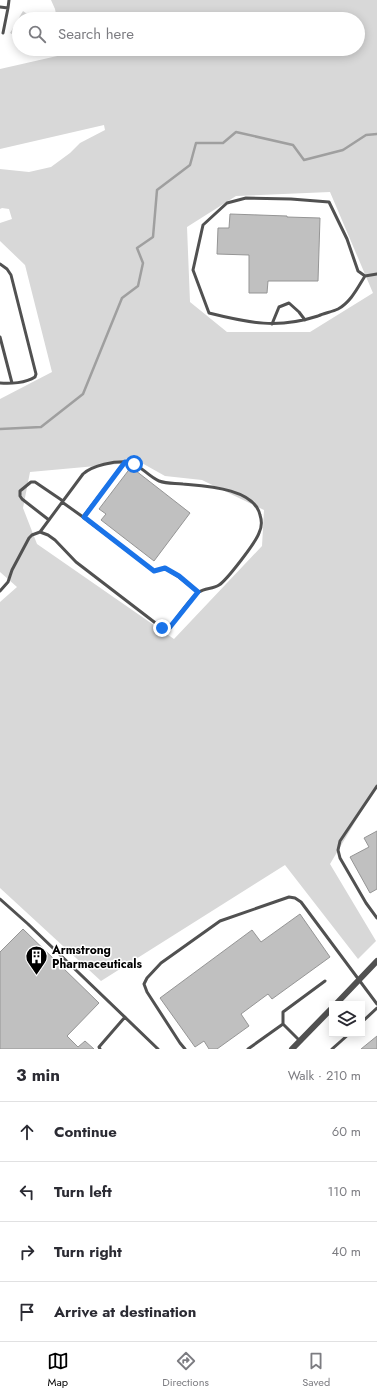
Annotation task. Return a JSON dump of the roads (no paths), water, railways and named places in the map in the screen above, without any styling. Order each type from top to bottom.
[{"type":"street","points":[[339,1001],[377,961]]},
{"type":"street","points":[[292,1049],[329,1011]]},
{"type":"lane","points":[[3,33],[9,0]]},
{"type":"lane","points":[[0,7],[8,8]]},
{"type":"lane","points":[[365,276],[351,298],[338,309],[304,320],[272,324],[242,322],[209,313],[193,270],[203,226],[226,203],[246,198],[290,198],[329,202],[347,239],[358,271],[365,276],[377,274]]},
{"type":"lane","points":[[0,264],[7,269],[10,275],[36,373],[33,379],[12,383],[0,383]]},
{"type":"lane","points":[[272,324],[279,307],[289,303],[299,312],[304,320]]},
{"type":"lane","points":[[0,337],[12,383]]},
{"type":"lane","points":[[84,517],[125,462]]},
{"type":"lane","points":[[0,591],[8,582],[12,570],[29,538],[40,532],[79,479],[91,468],[100,465],[125,462],[132,463],[151,477],[163,482],[221,489],[236,493],[253,502],[259,510],[261,526],[259,535],[254,544],[221,584],[198,592],[170,627],[166,629],[76,562],[55,540],[40,532]]},
{"type":"lane","points":[[49,520],[20,496],[20,491],[31,482],[36,482],[154,571],[165,568],[179,576],[198,592]]},
{"type":"lane","points":[[377,786],[340,841],[338,850],[340,858],[366,903],[377,918]]},
{"type":"lane","points":[[186,1049],[180,1043],[159,1013],[147,992],[144,984],[147,978],[161,963],[220,921],[289,897],[296,898],[301,902],[377,1004]]},
{"type":"lane","points":[[0,899],[158,1049]]},
{"type":"lane","points":[[300,1041],[283,1024],[283,1012],[325,981]]},
{"type":"lane","points":[[365,1019],[377,1008]]},
{"type":"lane","points":[[100,1049],[99,1047],[125,1017]]},
{"type":"lane","points":[[248,1049],[283,1024]]},
{"type":"lane","points":[[332,1049],[345,1037]]},
{"type":"waterway","points":[[0,429],[41,427],[83,394],[122,298],[138,286],[143,263],[137,248],[153,237],[157,190],[190,165],[196,143],[223,143],[236,132],[293,145],[304,160],[343,150],[366,135],[377,134]]},
{"type":"place","name":"Armstrong Pharmaceuticals","points":[[37,976]]}]
